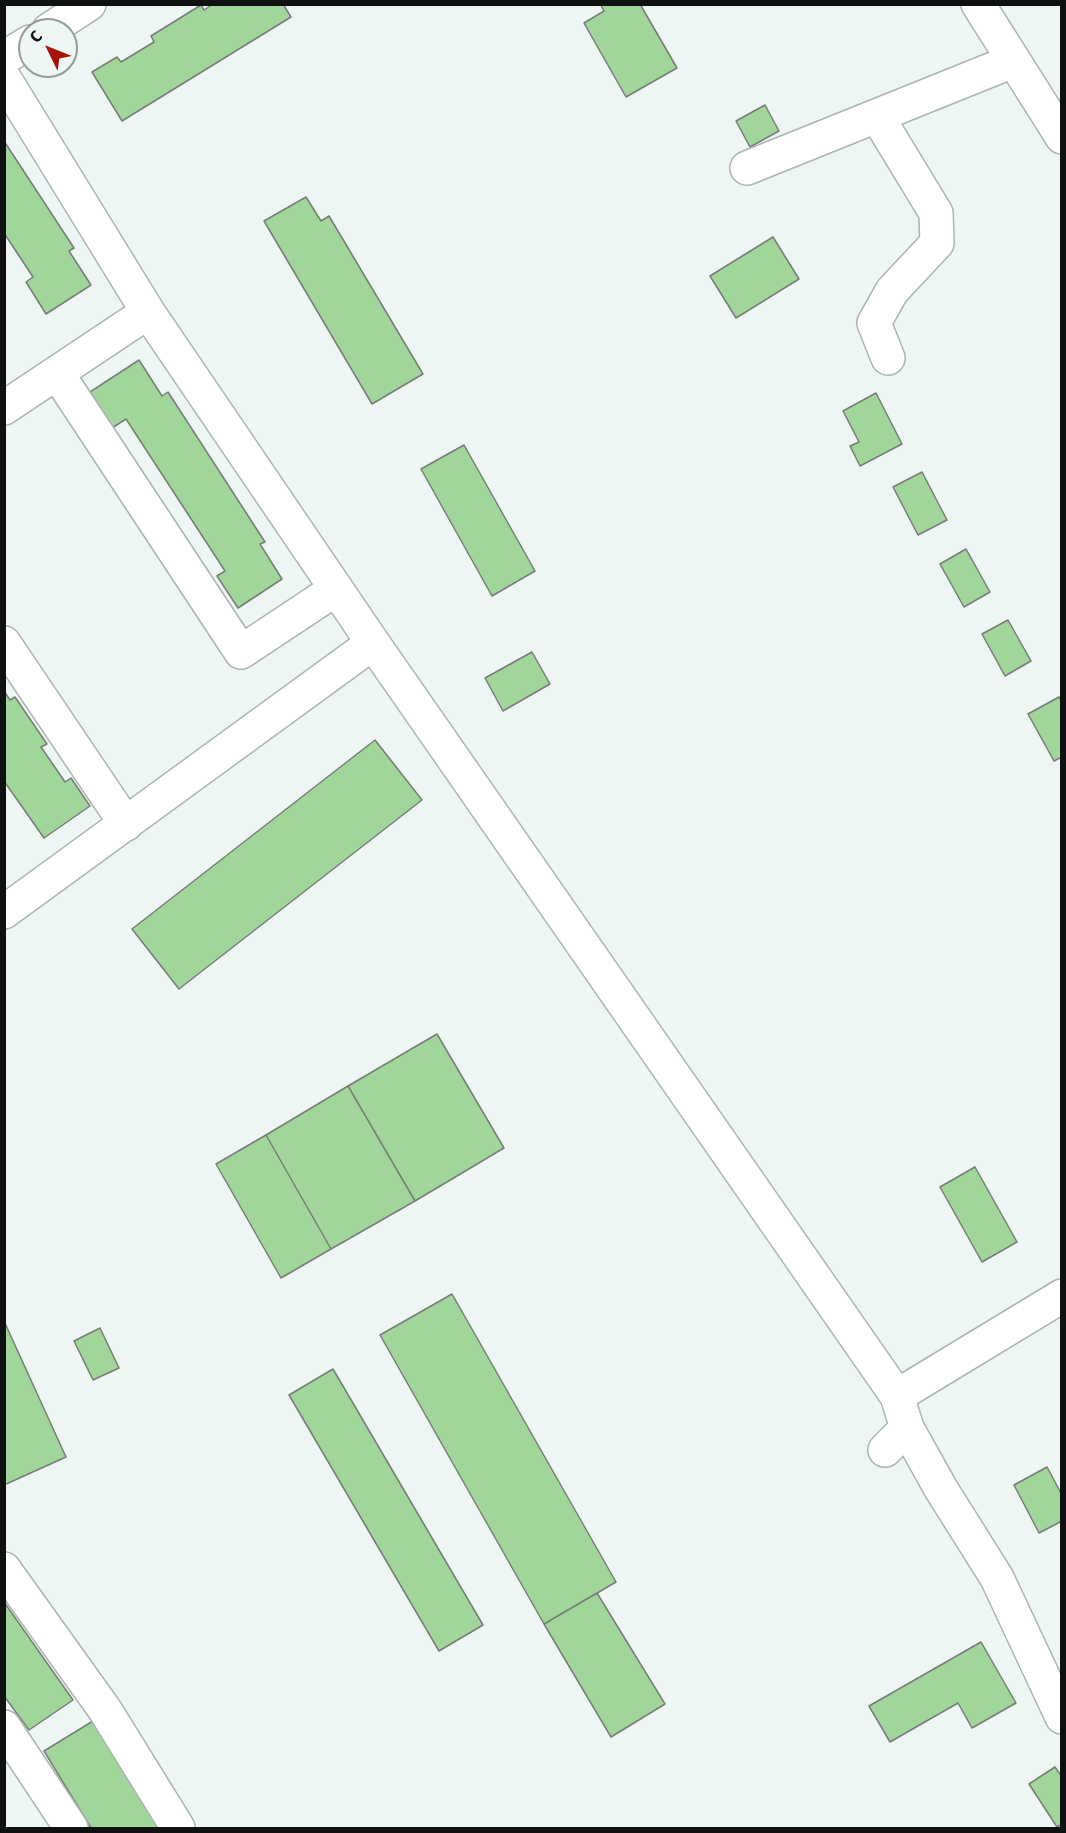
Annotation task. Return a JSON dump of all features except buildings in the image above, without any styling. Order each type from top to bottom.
[{"type":"street","points":[[67,18],[89,4]]},
{"type":"street","points":[[978,4],[1062,136]]},
{"type":"street","points":[[4,58],[18,49]]},
{"type":"street","points":[[747,168],[1013,61]]},
{"type":"street","points":[[4,78],[148,312],[373,643],[897,1396],[896,1439],[941,1489],[997,1578],[1062,1717]]},
{"type":"street","points":[[877,116],[936,213],[937,243],[892,291],[874,323],[888,358]]},
{"type":"street","points":[[4,408],[148,312]]},
{"type":"street","points":[[57,373],[241,652],[336,589]]},
{"type":"street","points":[[4,643],[126,824]]},
{"type":"street","points":[[7,905],[126,824],[373,643]]},
{"type":"street","points":[[897,1396],[1062,1296]]},
{"type":"street","points":[[4,1569],[105,1710],[178,1828]]},
{"type":"street","points":[[4,1727],[71,1828]]}]
